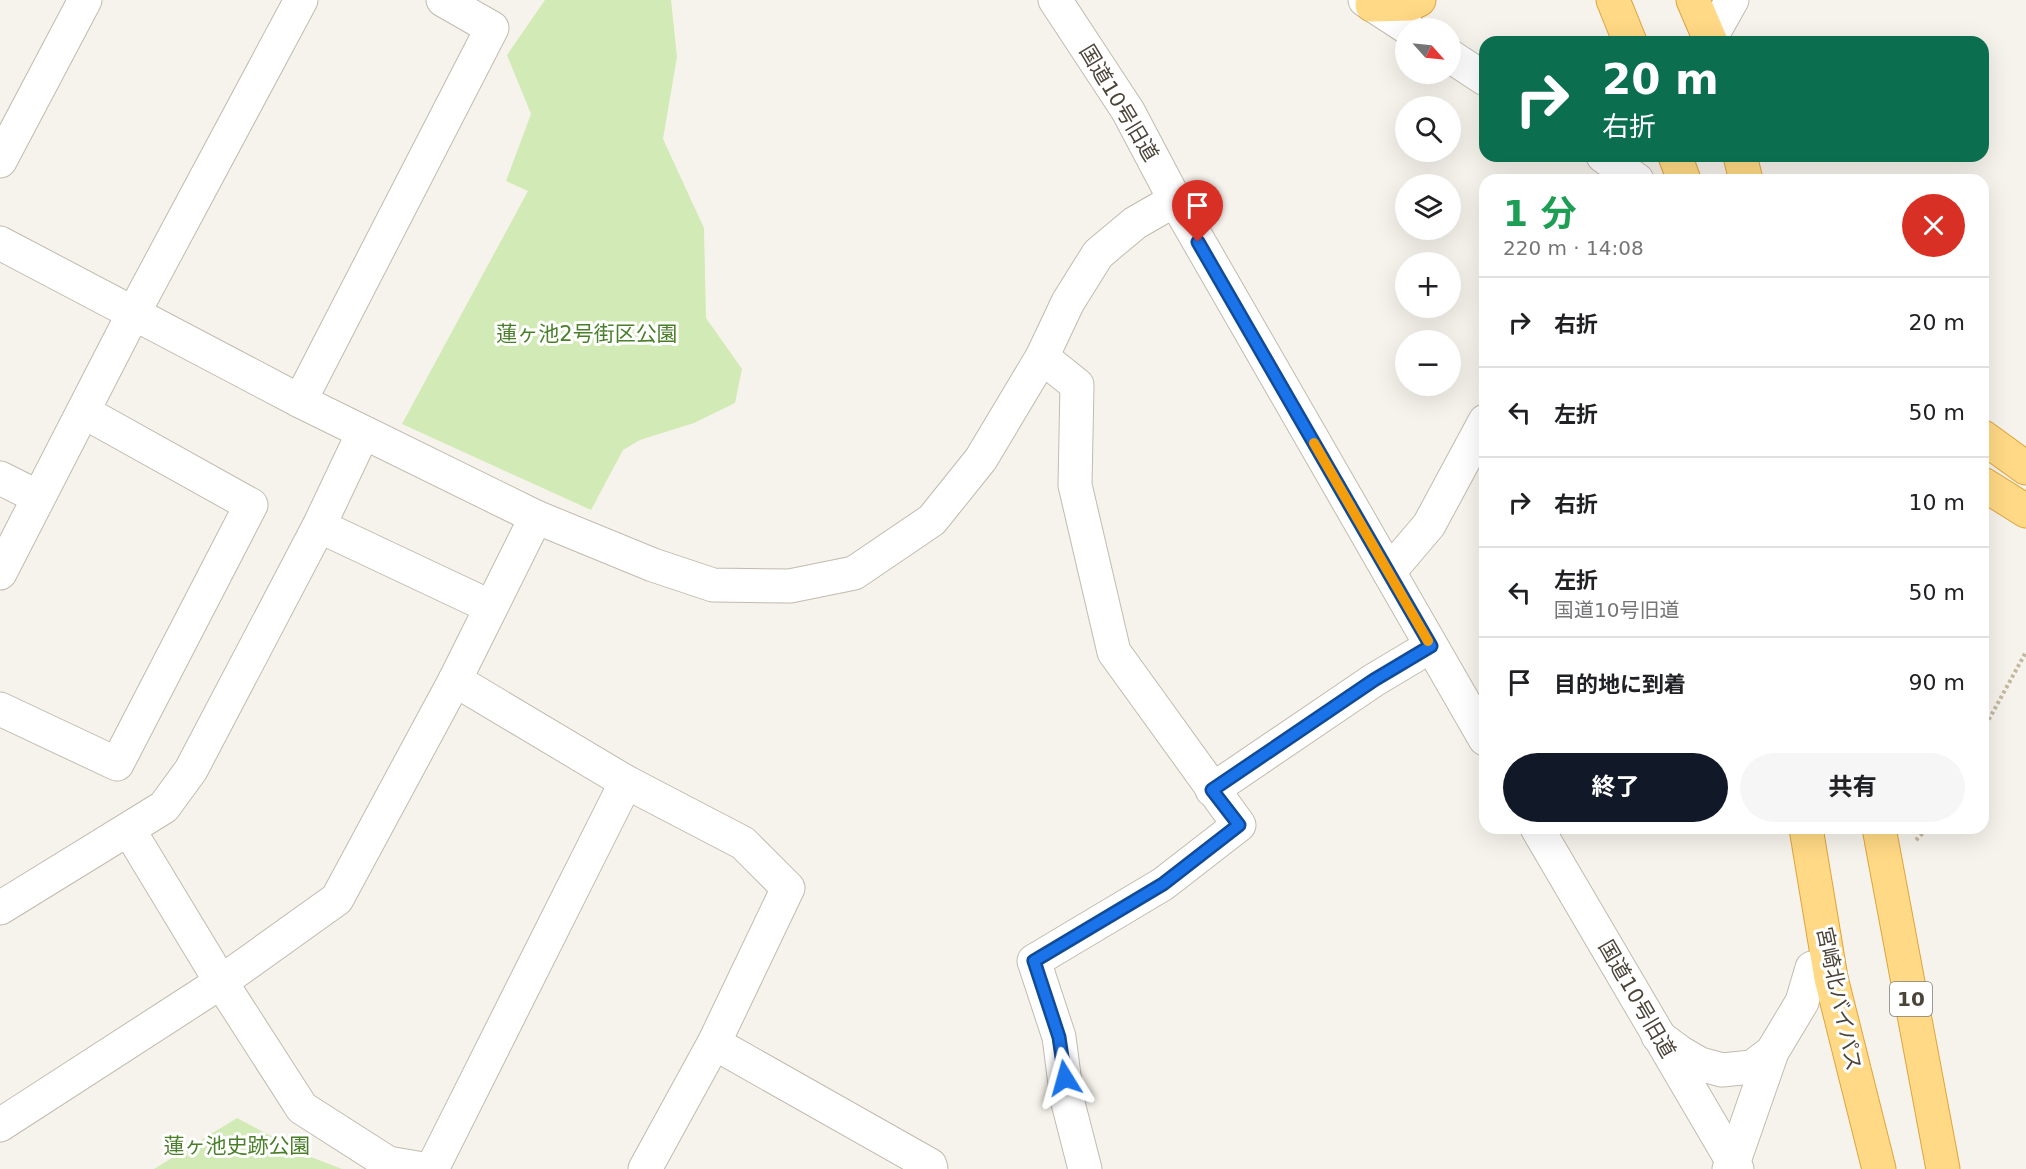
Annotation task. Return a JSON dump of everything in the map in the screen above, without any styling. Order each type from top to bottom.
[{"type":"highway","points":[[1368,2],[1410,4],[1419,0]]},
{"type":"highway","points":[[1613,0],[1628,36]]},
{"type":"highway","points":[[1694,0],[1709,36]]},
{"type":"highway","points":[[1989,441],[2026,468]]},
{"type":"highway","points":[[1989,488],[2026,511]]},
{"type":"highway","name":"宮崎北バイパス","points":[[1807,834],[1831,978],[1879,1169]]},
{"type":"highway","name":"10","points":[[1880,834],[1943,1169]]},
{"type":"street","points":[[0,161],[85,0]]},
{"type":"street","points":[[0,573],[133,314],[301,0]]},
{"type":"street","points":[[300,401],[492,28],[443,0]]},
{"type":"street","name":"国道10号旧道","points":[[1055,0],[1128,111],[1175,200],[1479,729]]},
{"type":"street","points":[[1714,36],[1732,0]]},
{"type":"street","points":[[1368,2],[1395,20]]},
{"type":"street","points":[[1461,63],[1479,75]]},
{"type":"street","points":[[1611,162],[1626,174]]},
{"type":"street","points":[[0,243],[300,401],[536,517],[653,565],[713,585],[790,586],[854,573],[932,520],[981,459],[1042,357],[1068,302],[1098,254],[1135,223],[1175,200]]},
{"type":"street","points":[[1042,357],[1077,385],[1075,485],[1114,652],[1239,825],[1163,884],[1034,961],[1059,1037],[1067,1099],[1085,1169]]},
{"type":"street","points":[[0,709],[117,764],[251,505],[84,412]]},
{"type":"street","points":[[1389,572],[1429,525],[1479,432]]},
{"type":"street","points":[[0,908],[164,807],[191,770],[319,526],[363,433]]},
{"type":"street","points":[[0,478],[38,497]]},
{"type":"street","points":[[0,1125],[221,982],[337,899],[455,680],[536,517]]},
{"type":"street","points":[[319,526],[491,607]]},
{"type":"street","points":[[1212,790],[1374,680],[1431,646]]},
{"type":"street","points":[[455,680],[626,782],[743,843],[788,888],[714,1043],[645,1169]]},
{"type":"street","points":[[432,1169],[626,782]]},
{"type":"street","points":[[129,830],[221,982],[302,1108],[388,1163],[423,1169]]},
{"type":"street","name":"国道10号旧道","points":[[1540,834],[1733,1166]]},
{"type":"street","points":[[1733,1166],[1772,1052],[1802,1002],[1812,969],[1831,978]]},
{"type":"street","points":[[1658,1036],[1700,1064],[1722,1070],[1752,1067],[1772,1052]]},
{"type":"street","points":[[714,1043],[930,1165],[931,1169]]},
{"type":"path","points":[[1989,719],[2026,652]]},
{"type":"green space","name":"蓮ヶ池2号街区公園","points":[[545,0],[671,0],[677,57],[663,139],[704,228],[706,318],[742,369],[735,403],[694,423],[640,440],[623,450],[591,510],[402,424],[528,191],[506,181],[531,114],[507,55]]},
{"type":"green space","name":"蓮ヶ池史跡公園","points":[[237,1118],[311,1157],[342,1169],[154,1169]]},
{"type":"slow traffic","points":[[1314,443],[1428,641]]},
{"type":"route","points":[[1065,1078],[1059,1037],[1034,961],[1163,884],[1239,825],[1212,790],[1374,680],[1431,646],[1198,242]]}]
